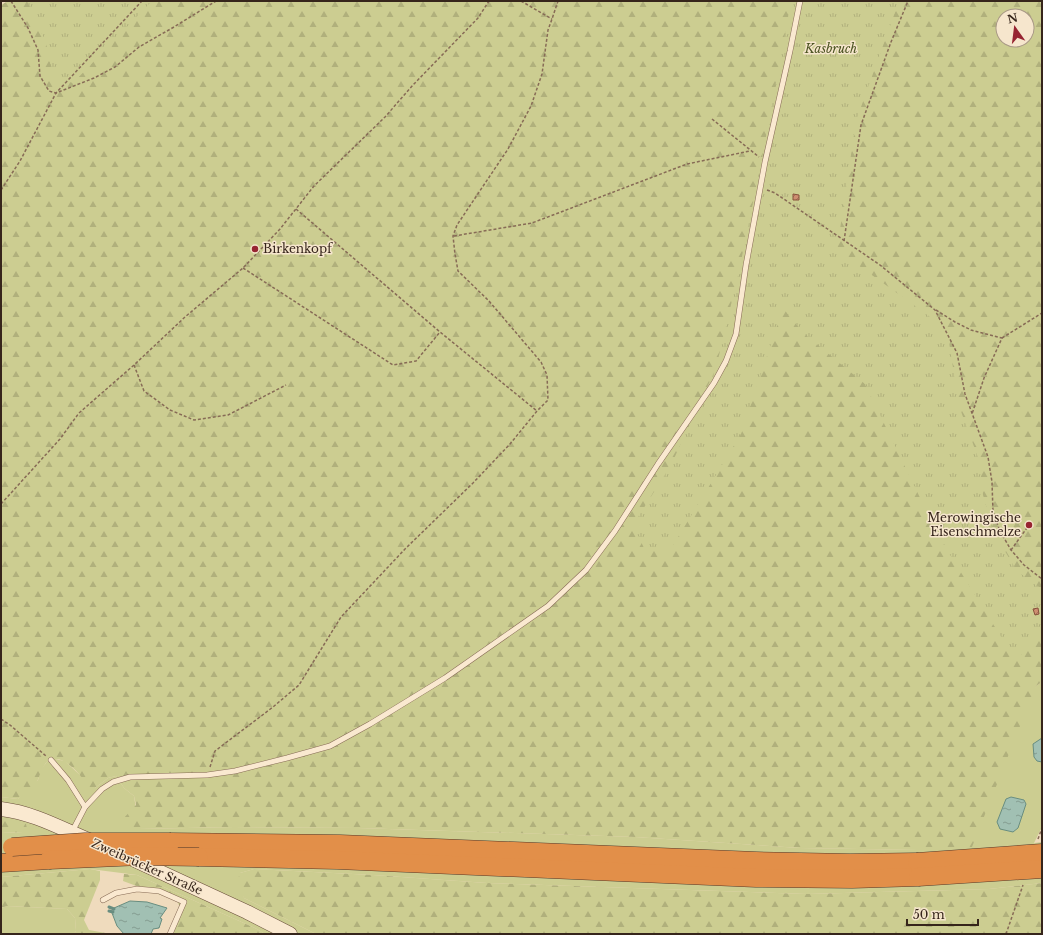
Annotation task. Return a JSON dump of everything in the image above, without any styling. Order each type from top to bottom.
[{"type":"highway","points":[[7,847],[85,842],[340,844],[756,861],[850,863],[918,869],[1042,869]]},
{"type":"highway","points":[[1,863],[141,856],[199,857],[337,860],[756,878],[852,879],[1042,853]]},
{"type":"main road","name":"Zweibrücker Straße","points":[[1,809],[31,815],[56,825],[247,912],[290,934]]},
{"type":"lane","points":[[72,833],[86,807],[102,789],[113,782],[130,777],[206,775],[235,771],[330,746],[370,724],[445,678],[548,606],[586,570],[615,531],[658,464],[714,383],[726,361],[736,334],[746,265],[760,188],[800,1]]},
{"type":"lane","points":[[51,760],[68,780],[86,807]]},
{"type":"lane","points":[[103,900],[116,893],[137,889],[159,891],[184,902],[170,934]]},
{"type":"path","points":[[11,1],[28,28],[38,50],[40,76],[50,91],[56,93],[94,78],[115,67],[139,47],[216,1]]},
{"type":"path","points":[[1,190],[20,161],[56,93],[142,1]]},
{"type":"path","points":[[1,504],[60,439],[79,413],[134,366],[185,317],[243,268],[280,229],[314,186],[385,117],[413,85],[462,36],[478,18],[489,1]]},
{"type":"path","points":[[521,1],[552,19]]},
{"type":"path","points":[[206,775],[215,752],[299,685],[341,617],[404,550],[473,483],[510,444],[548,400],[547,375],[541,362],[489,301],[458,271],[453,236],[457,224],[508,149],[530,106],[542,74],[548,30],[558,1]]},
{"type":"path","points":[[844,241],[861,125],[891,42],[908,1]]},
{"type":"path","points":[[712,119],[765,162]]},
{"type":"path","points":[[453,236],[532,223],[687,164],[750,151]]},
{"type":"path","points":[[760,188],[775,194],[880,265],[935,310],[971,330],[1002,338]]},
{"type":"path","points":[[296,209],[440,332],[537,411]]},
{"type":"path","points":[[243,268],[393,365],[416,361],[440,332]]},
{"type":"path","points":[[935,310],[957,353],[965,394],[988,457],[992,482],[993,512],[1000,531],[1011,550],[1024,565],[1042,579]]},
{"type":"path","points":[[972,414],[984,378],[1002,338],[1042,313]]},
{"type":"path","points":[[134,366],[144,391],[170,410],[194,420],[228,415],[286,385]]},
{"type":"path","points":[[1011,550],[1029,525]]},
{"type":"path","points":[[1,719],[51,760]]},
{"type":"green space","points":[[8,1],[1042,1],[1042,682],[1036,686],[972,847],[917,850],[800,848],[635,837],[358,828],[234,827],[139,829],[125,827],[122,820],[136,805],[134,796],[124,788],[116,776],[108,778],[95,788],[89,788],[76,771],[58,759],[46,763],[42,768],[37,782],[29,791],[18,799],[1,797],[1,5]]},
{"type":"green space","points":[[27,1],[152,1],[73,83],[53,77],[46,43]]},
{"type":"green space","name":"Kasbruch","points":[[791,1],[899,1],[856,121],[837,250],[929,316],[949,342],[959,406],[979,460],[983,495],[994,533],[1017,571],[1042,589],[1042,630],[1016,661],[939,537],[865,384],[803,333],[783,308],[741,434],[672,547],[644,548],[633,525],[671,465],[716,368],[739,271],[762,158]]},
{"type":"green space","points":[[1042,682],[1042,827],[1034,843],[1042,842],[1042,883],[989,889],[807,894],[487,883],[254,869],[240,873],[244,898],[316,934],[265,934],[137,875],[90,869],[1,877],[1,833],[23,832],[1,815],[1,797],[18,799],[38,780],[41,769],[47,762],[55,759],[65,761],[95,788],[108,778],[116,776],[124,788],[134,796],[139,829],[234,827],[358,828],[635,837],[800,848],[917,850],[1036,686]]},
{"type":"green space","points":[[1,815],[11,817],[26,824],[27,829],[23,832],[1,833]]},
{"type":"green space","points":[[90,869],[100,871],[100,880],[84,920],[89,930],[111,934],[74,934],[76,931],[75,918],[67,909],[7,906],[1,908],[1,877]]},
{"type":"green space","points":[[254,869],[487,883],[807,894],[989,889],[1042,883],[1042,934],[316,934],[244,898],[237,882],[240,873]]},
{"type":"green space","points":[[124,874],[137,875],[265,934],[170,934],[182,911],[177,901],[123,881]]},
{"type":"green space","points":[[7,906],[67,909],[75,918],[76,931],[74,934],[1,934],[1,908]]},
{"type":"water","points":[[1042,738],[1042,762],[1037,761],[1034,757],[1033,744]]},
{"type":"water","points":[[1011,797],[1024,800],[1026,804],[1018,828],[1013,832],[1000,829],[997,822],[1006,799]]},
{"type":"water","points":[[130,901],[147,902],[167,908],[160,918],[162,919],[159,928],[153,929],[151,934],[124,934],[117,926],[112,913],[114,908]]},
{"type":"building","points":[[793,194],[799,195],[799,200],[793,200]]},
{"type":"building","points":[[1038,608],[1039,614],[1035,615],[1033,609]]},
{"type":"waterway","points":[[109,907],[114,909]]},
{"type":"waterway","points":[[109,911],[113,912]]},
{"type":"place","name":"Birkenkopf","points":[[255,249]]},
{"type":"place","name":"Merowingische Eisenschmelze","points":[[1029,525]]}]
